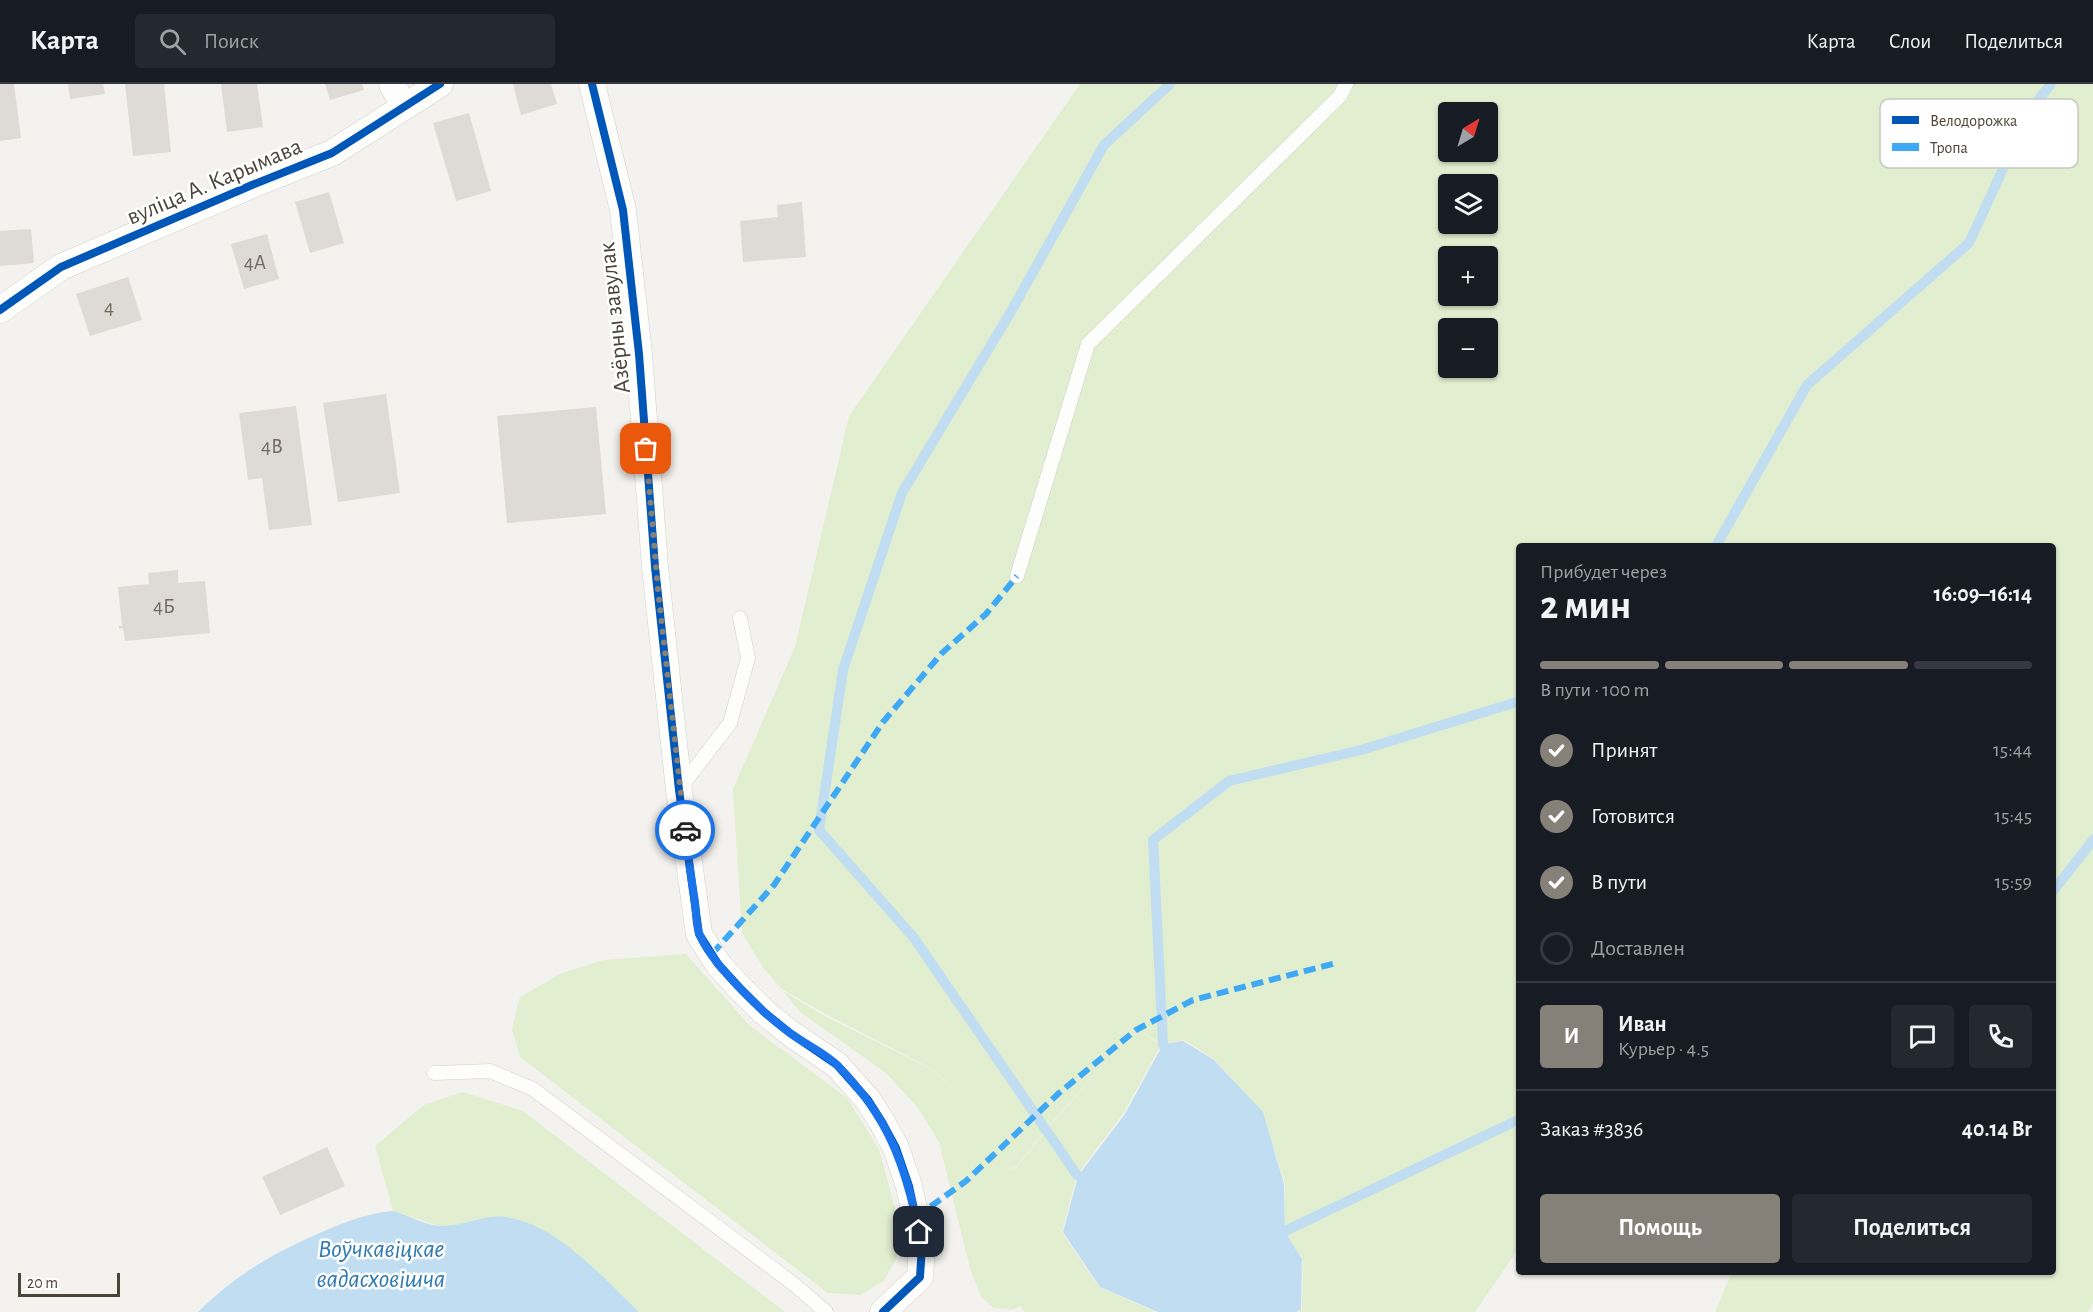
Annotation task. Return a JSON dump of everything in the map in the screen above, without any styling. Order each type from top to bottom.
[{"type":"street","name":"вуліца А. Карымава","points":[[0,310],[60,267],[332,153],[398,95],[440,84]]},
{"type":"street","name":"Азёрны завулак","points":[[592,84],[623,210],[639,354],[656,567],[679,790],[699,934],[718,964],[764,1012],[837,1065],[868,1100],[896,1148],[909,1186],[922,1246],[920,1277],[882,1312]]},
{"type":"lane","points":[[1017,576],[1088,344],[1340,96],[1346,84]]},
{"type":"lane","points":[[679,790],[730,723],[748,658],[740,618]]},
{"type":"lane","points":[[434,1073],[490,1071],[533,1089],[795,1286],[826,1312]]},
{"type":"green space","points":[[1080,84],[2093,84],[2093,1303],[2088,1312],[1715,1312],[1731,1275],[2056,1275],[2056,543],[1516,543],[1516,1252],[1475,1312],[1296,1312],[1302,1309],[1303,1261],[1285,1231],[1285,1184],[1263,1113],[1215,1060],[1184,1040],[1162,1044],[1141,1032],[1161,1045],[1125,1111],[1077,1175],[1062,1232],[1099,1287],[1156,1312],[1025,1312],[1020,1306],[1012,1310],[994,1308],[982,1298],[971,1272],[939,1142],[918,1108],[886,1073],[800,1012],[783,991],[821,1014],[929,1068],[966,1098],[930,1068],[782,989],[764,969],[742,933],[733,789],[795,647],[849,416]],"holes":[[[1135,1029],[1017,1167],[1006,1171],[1017,1166],[1047,1128]]]},
{"type":"green space","points":[[686,954],[749,1025],[847,1098],[879,1149],[897,1216],[897,1257],[884,1281],[860,1295],[828,1293],[520,1057],[512,1029],[520,997],[562,973],[604,960]]},
{"type":"green space","points":[[463,1092],[523,1111],[785,1312],[639,1312],[583,1259],[552,1235],[477,1219],[454,1226],[439,1226],[393,1211],[375,1146],[424,1105]]},
{"type":"water","points":[[1183,1041],[1214,1060],[1263,1112],[1284,1184],[1285,1232],[1302,1259],[1301,1309],[1296,1312],[1158,1312],[1100,1287],[1063,1232],[1078,1176],[1125,1114],[1163,1044]]},
{"type":"water","name":"Воўчкавіцкае вадасховішча","points":[[393,1211],[441,1226],[497,1217],[524,1222],[543,1230],[578,1254],[639,1312],[198,1312],[227,1286],[287,1248],[348,1221]]},
{"type":"building","points":[[0,84],[14,84],[21,138],[0,141]]},
{"type":"building","points":[[68,84],[103,84],[105,94],[70,99]]},
{"type":"building","points":[[125,84],[164,84],[171,152],[133,156]]},
{"type":"building","points":[[221,84],[257,84],[263,127],[227,132]]},
{"type":"building","points":[[325,84],[362,84],[364,90],[330,100]]},
{"type":"building","points":[[513,84],[551,84],[557,104],[521,115]]},
{"type":"building","points":[[469,113],[491,191],[456,201],[433,123]]},
{"type":"building","points":[[329,192],[344,243],[310,253],[295,202]]},
{"type":"building","points":[[802,202],[806,257],[743,262],[740,221],[778,217],[777,205]]},
{"type":"building","points":[[31,229],[34,263],[0,266],[0,231]]},
{"type":"building","points":[[267,234],[279,279],[244,289],[231,244]]},
{"type":"building","points":[[128,277],[142,320],[90,336],[76,294]]},
{"type":"building","points":[[386,394],[400,493],[338,502],[323,403]]},
{"type":"building","points":[[296,406],[312,525],[269,530],[262,478],[248,480],[239,413]]},
{"type":"building","points":[[596,407],[606,514],[507,523],[497,416]]},
{"type":"building","points":[[178,570],[178,583],[205,581],[210,633],[125,641],[123,628],[119,629],[119,626],[122,626],[118,587],[149,584],[148,573]]},
{"type":"building","points":[[327,1147],[345,1186],[280,1215],[262,1177]]},
{"type":"waterway","points":[[1089,1182],[1077,1175],[914,938],[819,830],[843,670],[902,493],[1009,315],[1104,145],[1170,84]]},
{"type":"waterway","points":[[2039,99],[2051,84]]},
{"type":"waterway","points":[[1718,543],[1807,385],[1969,243],[2003,168]]},
{"type":"waterway","points":[[1168,1056],[1163,1044],[1153,840],[1229,781],[1361,750],[1516,702]]},
{"type":"waterway","points":[[2056,887],[2093,840]]},
{"type":"waterway","points":[[1278,1242],[1285,1231],[1516,1121]]},
{"type":"marked path","points":[[712,954],[774,885],[883,722],[942,653],[986,614],[1017,576]]},
{"type":"marked path","points":[[916,1217],[966,1181],[1059,1093],[1136,1030],[1193,1000],[1336,963]]},
{"type":"cycle path","points":[[0,310],[61,267],[332,153],[440,84]]},
{"type":"cycle path","points":[[592,84],[623,210],[639,354],[655,567],[679,790],[699,934],[718,964],[764,1012],[837,1065],[868,1100],[896,1148],[909,1186],[922,1246],[920,1277],[883,1312]]},
{"type":"way so far","points":[[646,449],[658,590],[685,830]]},
{"type":"route","points":[[685,830],[699,934],[718,964],[764,1012],[837,1065],[868,1100],[896,1148],[909,1186],[919,1232]]}]
